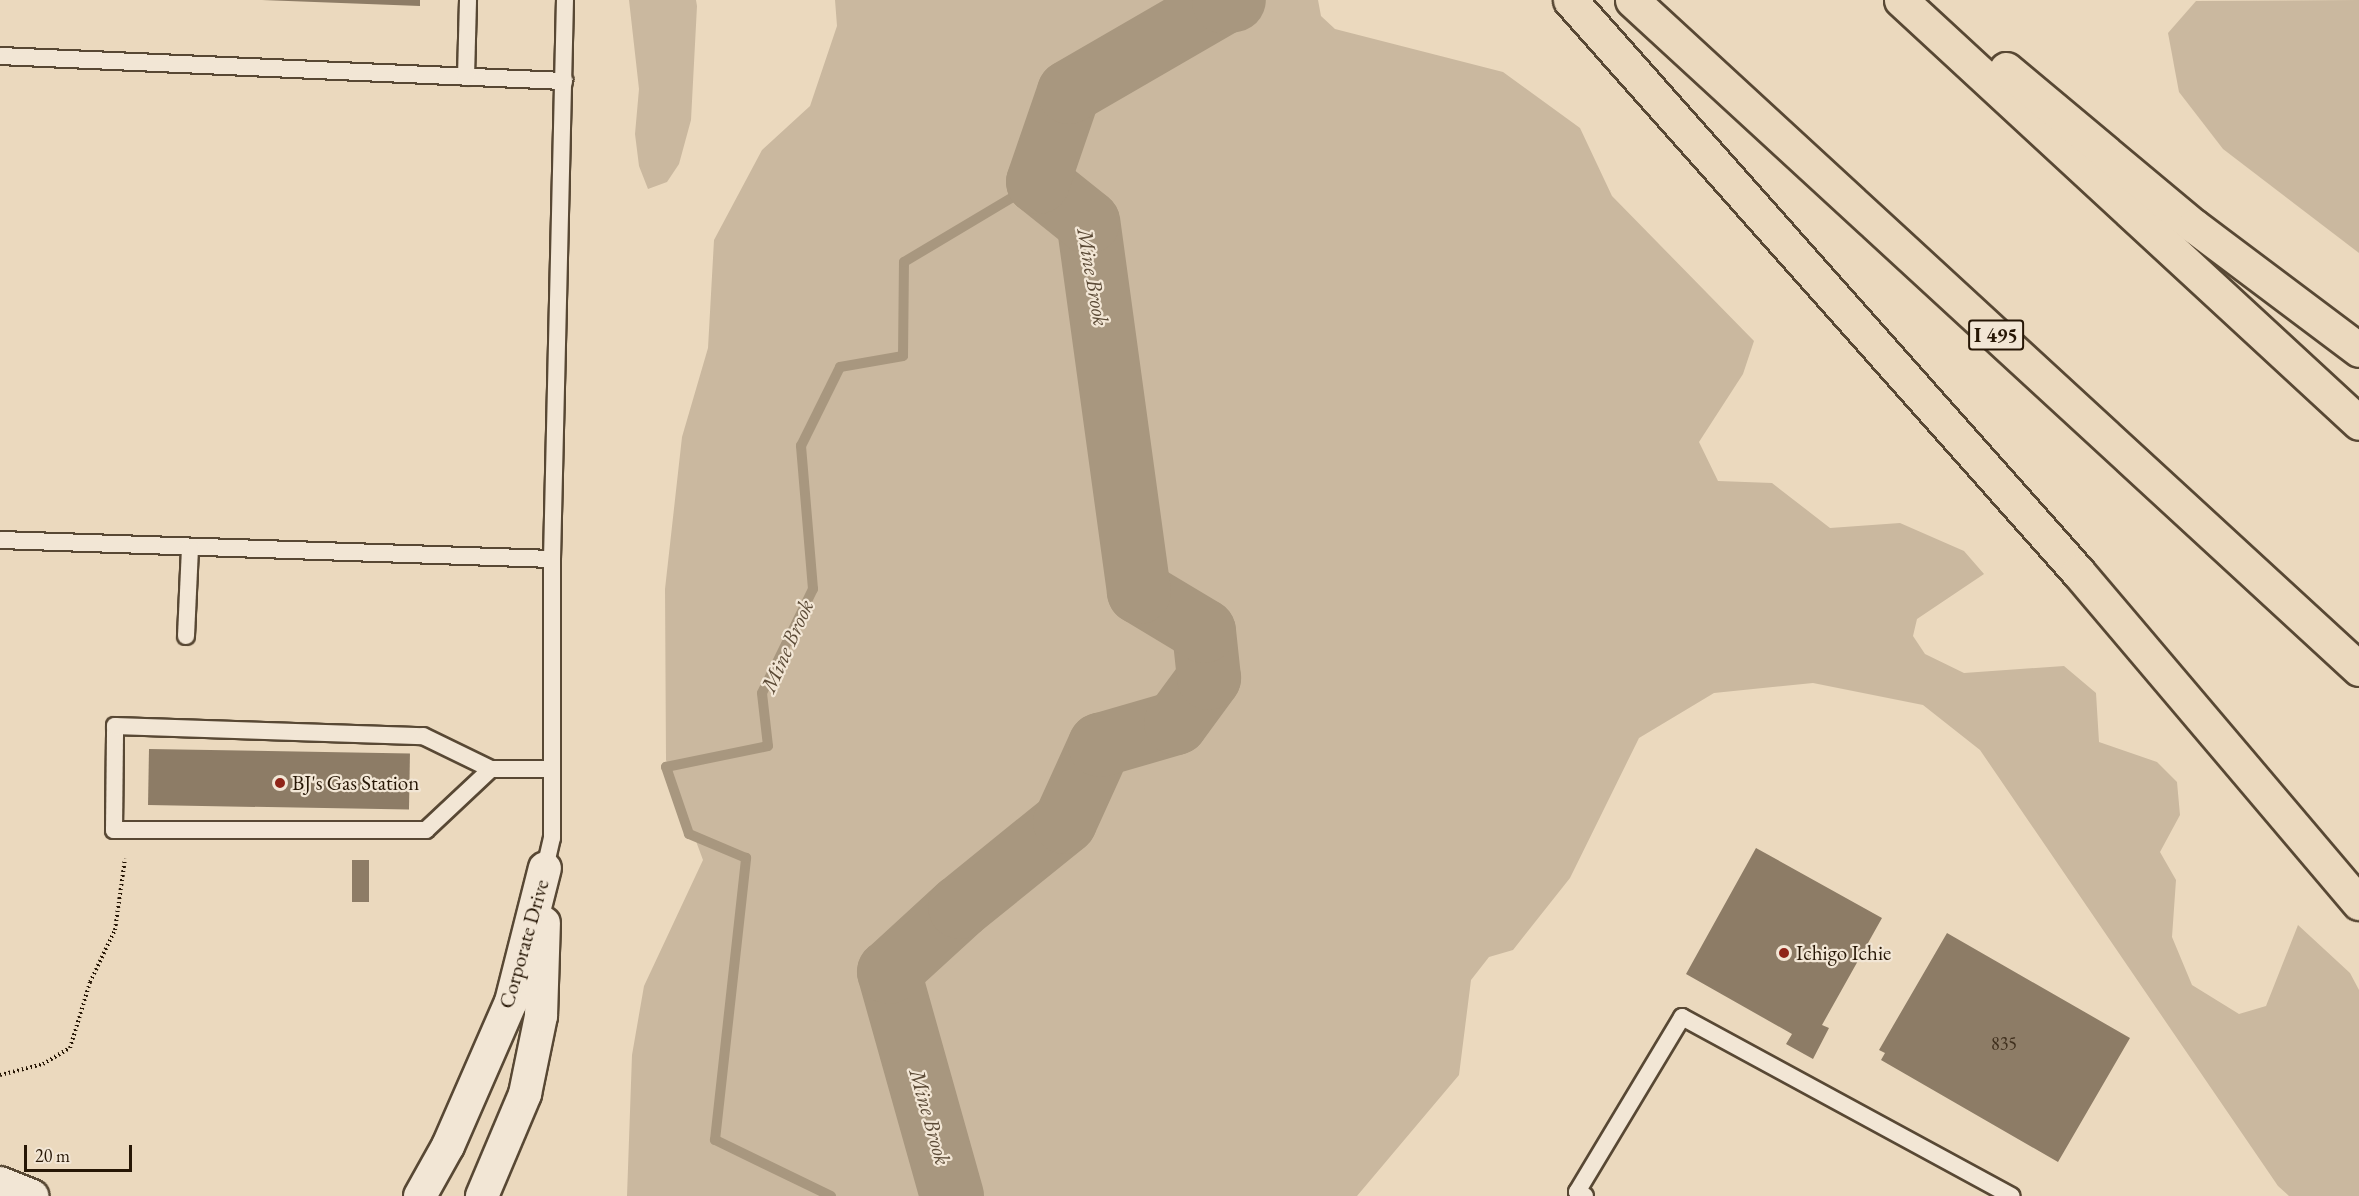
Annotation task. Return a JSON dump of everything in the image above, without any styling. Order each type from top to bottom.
[{"type":"highway","points":[[1569,0],[2078,572],[2359,903]]},
{"type":"highway","name":"I 495","points":[[1632,0],[2359,669]]},
{"type":"highway","points":[[1901,0],[2359,423]]},
{"type":"highway","points":[[1924,0],[2194,226],[2359,350]]},
{"type":"street","name":"Corporate Drive","points":[[420,1196],[448,1146],[511,1002],[545,868]]},
{"type":"street","name":"Corporate Drive","points":[[482,1196],[525,1094],[541,1016],[545,868]]},
{"type":"street","points":[[0,1183],[32,1196]]},
{"type":"lane","points":[[466,77],[468,0]]},
{"type":"lane","points":[[545,868],[552,838],[552,560],[565,0]]},
{"type":"lane","points":[[0,56],[564,81]]},
{"type":"lane","points":[[0,540],[552,560]]},
{"type":"lane","points":[[186,636],[190,547]]},
{"type":"lane","points":[[491,769],[426,830],[114,830],[115,726],[423,736],[491,769],[551,769]]},
{"type":"lane","points":[[1585,1196],[1577,1192],[1682,1017],[2011,1196]]},
{"type":"path","points":[[0,1075],[43,1064],[70,1048],[90,982],[115,930],[125,859]]},
{"type":"shaded area","points":[[629,0],[696,0],[697,6],[691,120],[679,164],[667,182],[648,189],[639,166],[635,134],[639,89]]},
{"type":"shaded area","points":[[835,0],[1318,0],[1321,16],[1335,29],[1503,72],[1580,128],[1612,196],[1754,341],[1743,374],[1699,442],[1718,481],[1772,483],[1830,528],[1900,523],[1964,551],[1984,574],[1917,619],[1913,636],[1925,654],[1964,673],[2064,666],[2096,693],[2099,742],[2157,762],[2177,782],[2180,815],[2160,852],[2176,880],[2172,937],[2192,985],[2239,1014],[2266,1006],[2298,925],[2350,973],[2359,990],[2359,1196],[2289,1196],[2278,1186],[1980,750],[1923,705],[1813,683],[1714,693],[1639,738],[1570,878],[1513,950],[1489,957],[1471,980],[1459,1075],[1357,1196],[627,1196],[632,1055],[644,986],[703,860],[666,760],[665,589],[682,437],[708,348],[714,240],[762,150],[810,106],[837,26]]},
{"type":"shaded area","points":[[2359,0],[2359,253],[2223,149],[2179,92],[2168,33],[2196,1]]},
{"type":"building","points":[[262,0],[420,0],[420,6]]},
{"type":"building","points":[[149,749],[410,754],[409,810],[148,805]]},
{"type":"building","points":[[1756,848],[1882,918],[1822,1025],[1829,1028],[1813,1059],[1786,1044],[1792,1034],[1686,974]]},
{"type":"building","points":[[352,860],[369,860],[369,902],[352,902]]},
{"type":"building","points":[[1947,933],[2130,1038],[2058,1162],[1881,1060],[1885,1053],[1879,1050]]},
{"type":"waterway","name":"Mine Brook","points":[[952,1196],[889,972],[960,907],[1065,822],[1100,745],[1176,723],[1209,678],[1204,631],[1139,592],[1088,222],[1038,182],[1069,92],[1224,2],[1234,0]]},
{"type":"waterway","name":"Mine Brook","points":[[831,1196],[715,1140],[746,858],[689,834],[666,767],[768,746],[762,693],[813,589],[801,446],[840,367],[903,356],[904,262],[1038,182]]},
{"type":"place","name":"BJ's Gas Station","points":[[280,783]]},
{"type":"place","name":"Ichigo Ichie","points":[[1784,953]]}]
